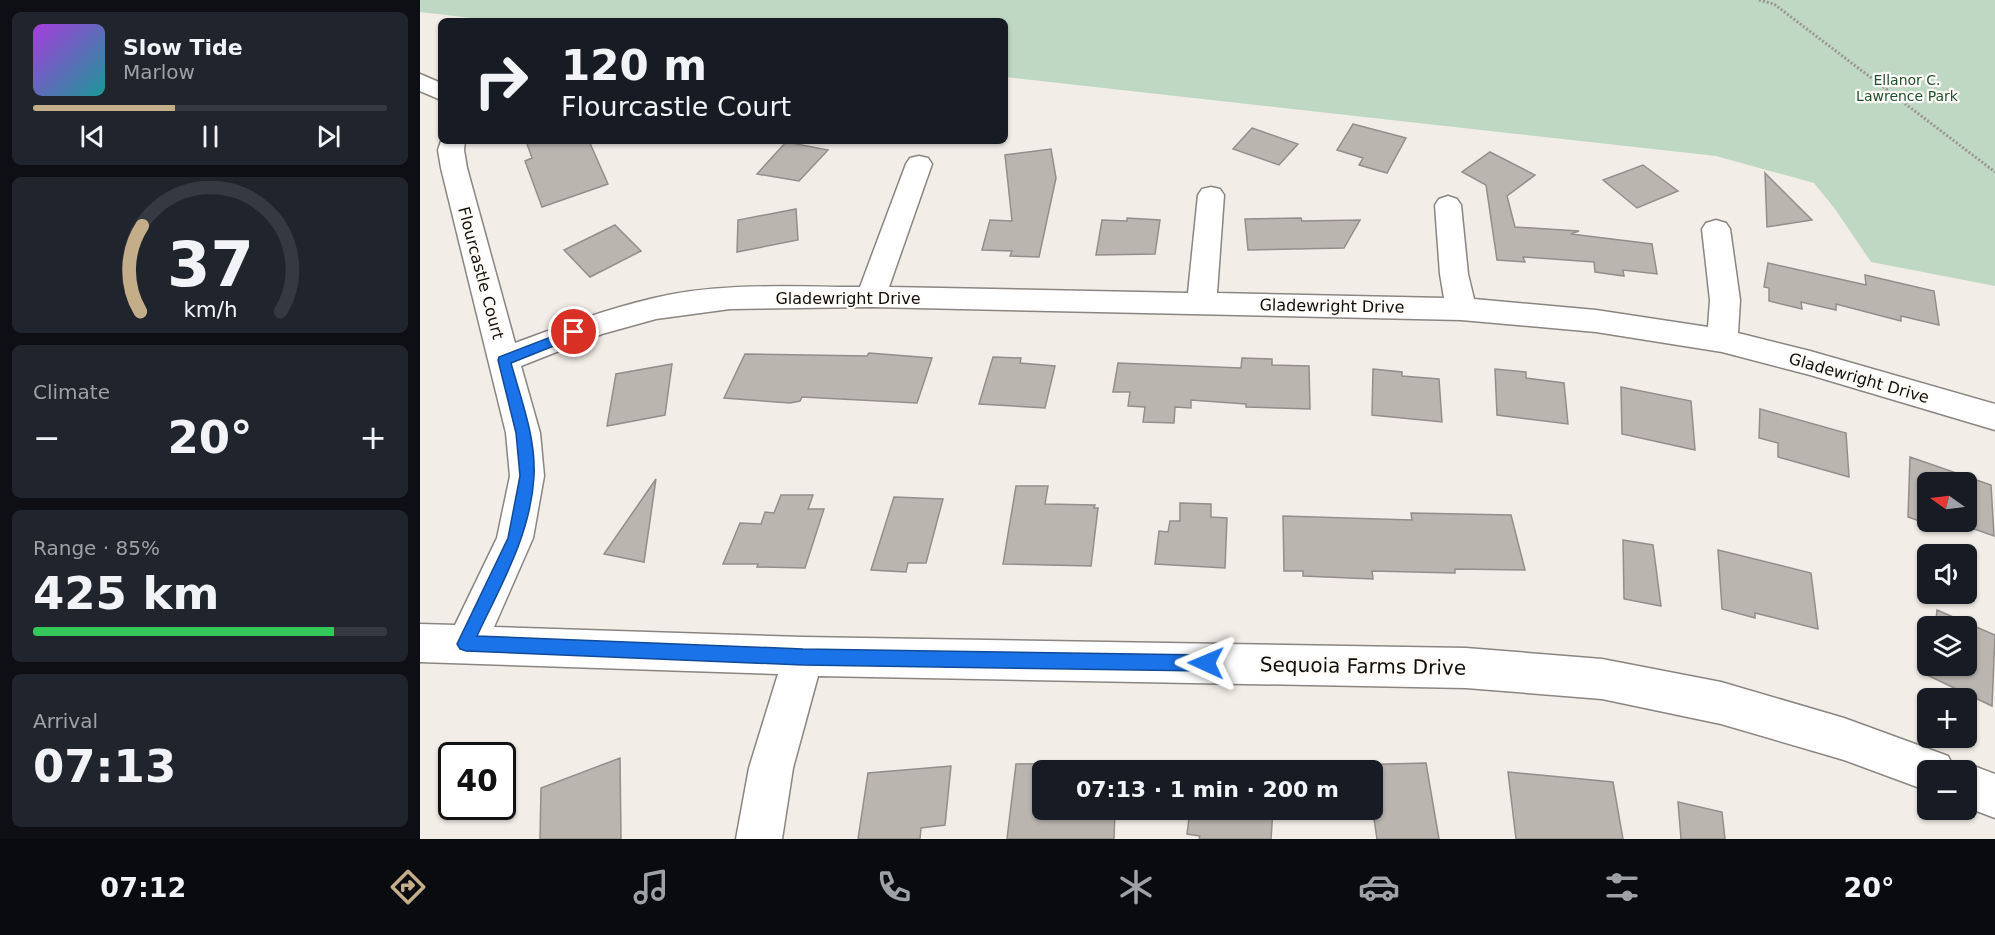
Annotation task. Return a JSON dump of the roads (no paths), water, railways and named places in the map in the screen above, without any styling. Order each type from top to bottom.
[{"type":"street","points":[[420,81],[438,91]]},
{"type":"street","name":"Flourcastle Court","points":[[452,144],[454,168],[523,433],[527,476],[515,538],[466,644]]},
{"type":"street","points":[[872,297],[919,164]]},
{"type":"street","points":[[1202,303],[1210,195]]},
{"type":"street","points":[[1448,206],[1461,309]]},
{"type":"street","points":[[1716,229],[1725,300],[1722,341]]},
{"type":"street","name":"Gladewright Drive","points":[[504,360],[593,326],[656,308],[685,302],[730,298],[872,297],[1461,309],[1596,321],[1722,341],[1810,363],[1995,417]]},
{"type":"street","name":"Sequoia Farms Drive","points":[[420,643],[803,657],[1466,668],[1602,680],[1720,703],[1844,739],[1917,765]]},
{"type":"street","points":[[759,839],[771,768],[803,657]]},
{"type":"street","points":[[1977,789],[1995,796]]},
{"type":"park label","name":"Ellanor C. Lawrence Park","points":[[1907,88]]}]
